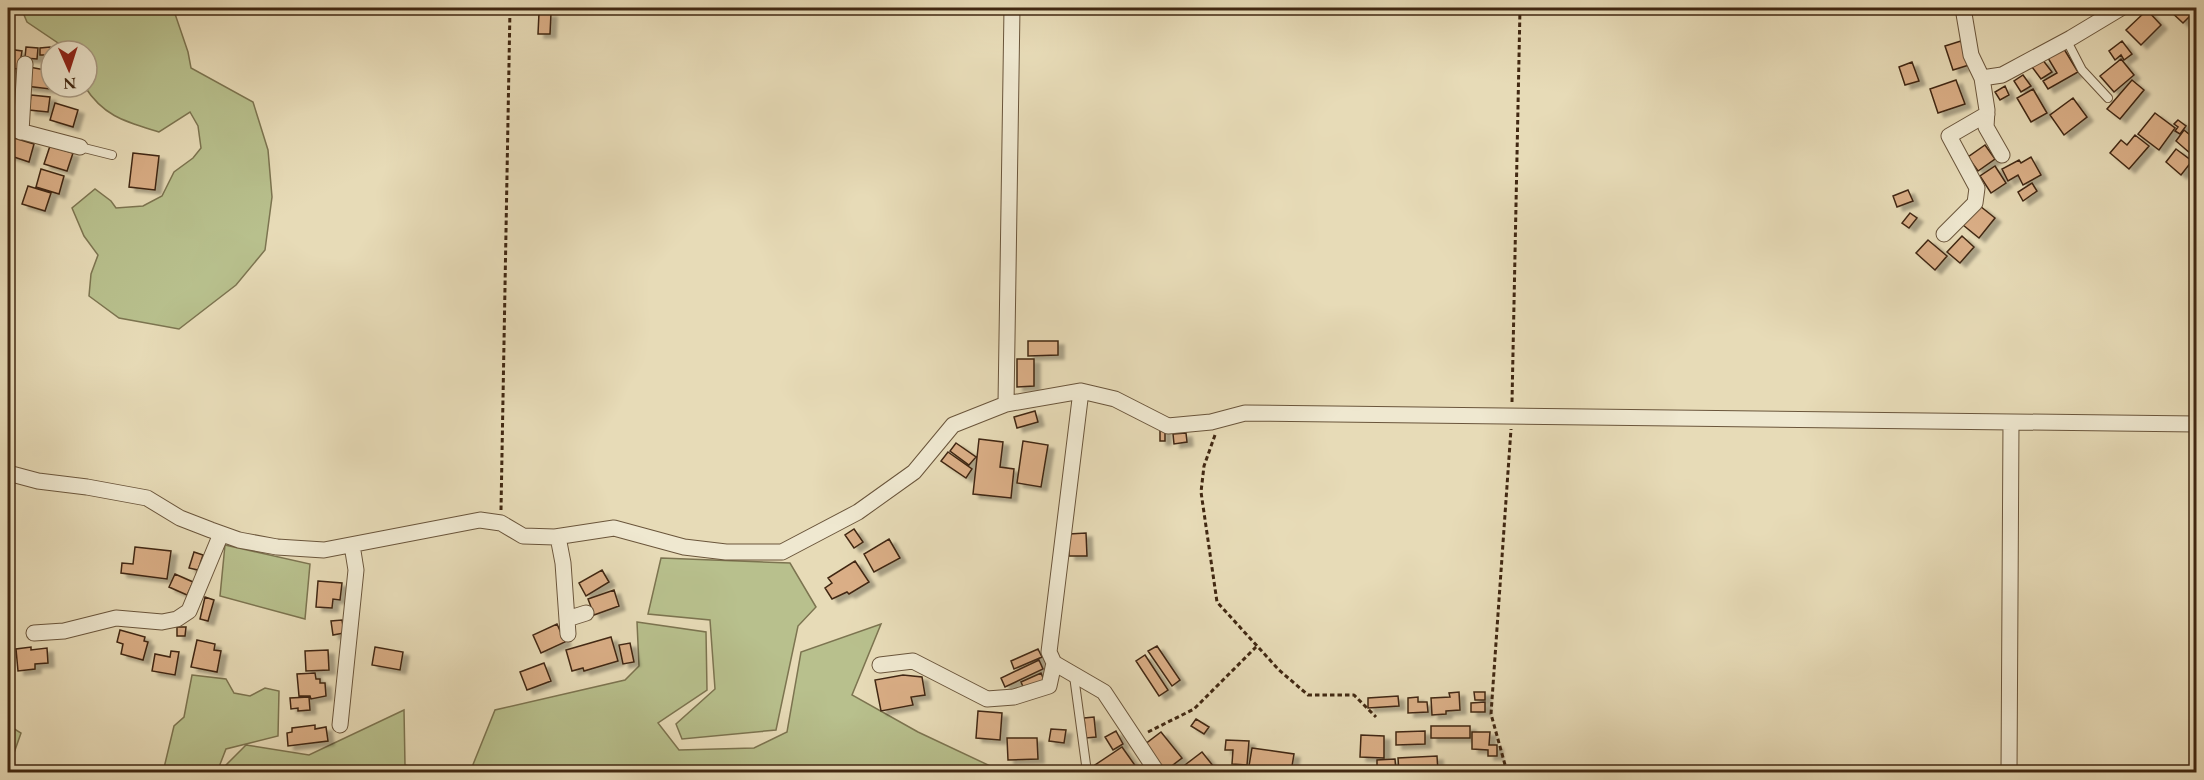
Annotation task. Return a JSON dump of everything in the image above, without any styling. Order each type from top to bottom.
[{"type":"street","points":[[1006,404],[1012,8]]},
{"type":"street","points":[[1963,8],[1971,56],[1982,78],[1987,114],[1986,127],[2002,155]]},
{"type":"street","points":[[1982,78],[2002,75],[2067,41],[2121,8]]},
{"type":"street","points":[[25,64],[14,130],[80,147]]},
{"type":"street","points":[[1944,234],[1976,202],[1977,188],[1949,136],[1987,114]]},
{"type":"street","points":[[1081,392],[1049,652],[1054,663],[1104,692],[1157,772]]},
{"type":"street","points":[[8,473],[38,481],[147,498],[180,518],[221,534],[238,540],[277,547],[324,550],[480,520],[501,523],[523,536],[558,537],[614,528],[684,547],[726,552],[783,552],[858,512],[914,472],[953,425],[1006,404],[1081,392],[1115,399],[1168,426],[1211,422],[1245,413],[2196,424]]},
{"type":"street","points":[[2009,772],[2011,422]]},
{"type":"street","points":[[34,633],[64,631],[116,618],[162,622],[177,619],[189,610],[221,534]]},
{"type":"street","points":[[558,537],[563,562],[568,627],[586,613]]},
{"type":"street","points":[[340,725],[356,570],[352,545]]},
{"type":"street","points":[[880,665],[913,661],[987,699],[1014,697],[1049,686],[1054,663]]},
{"type":"lane","points":[[2067,41],[2082,70],[2108,98]]},
{"type":"lane","points":[[80,147],[112,155]]},
{"type":"lane","points":[[1073,674],[1087,772]]},
{"type":"path","points":[[501,523],[510,8]]},
{"type":"path","points":[[1507,772],[1491,714],[1512,416],[1520,8]]},
{"type":"path","points":[[1228,417],[1214,436],[1204,466],[1201,492],[1217,602],[1256,647],[1308,695],[1354,695],[1376,717]]},
{"type":"path","points":[[1136,739],[1194,709],[1256,647]]},
{"type":"green space","points":[[21,8],[173,8],[191,68],[253,102],[268,150],[272,197],[265,250],[236,285],[179,329],[119,318],[89,296],[91,274],[98,255],[84,236],[72,208],[95,189],[111,201],[116,208],[143,206],[162,196],[174,172],[193,158],[201,148],[198,126],[190,112],[159,132],[108,112],[94,99],[99,99],[99,39],[52,39],[27,22]]},
{"type":"green space","points":[[225,545],[310,564],[305,619],[220,596]]},
{"type":"green space","points":[[661,558],[790,563],[816,607],[798,626],[776,730],[682,739],[676,724],[715,689],[710,620],[648,614]]},
{"type":"green space","points":[[637,622],[706,632],[707,690],[658,723],[679,750],[754,748],[787,732],[801,652],[881,624],[852,695],[918,732],[1003,772],[470,772],[495,710],[625,680],[639,666]]},
{"type":"green space","points":[[192,675],[226,679],[234,693],[250,696],[265,688],[279,691],[278,736],[226,749],[217,772],[163,772],[174,726],[184,717]]},
{"type":"green space","points":[[404,710],[405,765],[431,772],[225,772],[225,766],[246,745],[309,755]]},
{"type":"green space","points":[[8,725],[21,733],[8,770]]},
{"type":"building","points":[[2167,8],[2196,8],[2196,10],[2183,23]]},
{"type":"building","points":[[2147,10],[2161,25],[2141,45],[2126,30]]},
{"type":"building","points":[[539,13],[551,13],[550,34],[538,34]]},
{"type":"building","points":[[1961,41],[1969,65],[1953,70],[1945,46]]},
{"type":"building","points":[[2122,41],[2132,54],[2124,60],[2121,55],[2115,60],[2109,51]]},
{"type":"building","points":[[26,47],[38,48],[37,59],[25,58]]},
{"type":"building","points":[[8,49],[22,51],[19,69],[8,68]]},
{"type":"building","points":[[2064,49],[2078,72],[2048,89],[2043,81],[2057,73],[2048,58]]},
{"type":"building","points":[[2042,59],[2052,72],[2041,79],[2032,67]]},
{"type":"building","points":[[2121,59],[2134,75],[2114,92],[2100,76]]},
{"type":"building","points":[[1912,62],[1919,81],[1905,85],[1899,67]]},
{"type":"building","points":[[29,67],[39,69],[39,88],[26,86]]},
{"type":"building","points":[[2023,75],[2031,86],[2021,92],[2014,81]]},
{"type":"building","points":[[1956,80],[1965,104],[1938,113],[1930,89]]},
{"type":"building","points":[[2132,80],[2144,90],[2120,119],[2107,109]]},
{"type":"building","points":[[2005,86],[2009,95],[2000,100],[1995,92]]},
{"type":"building","points":[[8,89],[15,90],[13,119],[8,118]]},
{"type":"building","points":[[2033,89],[2047,113],[2031,122],[2017,98]]},
{"type":"building","points":[[31,95],[39,96],[39,99],[50,99],[48,112],[29,110]]},
{"type":"building","points":[[2073,98],[2087,117],[2064,135],[2050,115]]},
{"type":"building","points":[[55,103],[78,110],[73,127],[50,120]]},
{"type":"building","points":[[2155,113],[2175,128],[2159,150],[2138,134]]},
{"type":"building","points":[[2178,120],[2186,126],[2180,134],[2175,131],[2178,127],[2174,124]]},
{"type":"building","points":[[2184,130],[2196,140],[2196,147],[2191,154],[2176,141]]},
{"type":"building","points":[[2135,135],[2149,146],[2129,169],[2110,153],[2121,140],[2127,145]]},
{"type":"building","points":[[11,137],[34,144],[29,162],[8,155]]},
{"type":"building","points":[[1985,145],[1995,159],[1978,171],[1968,157]]},
{"type":"building","points":[[50,146],[73,153],[67,171],[44,164]]},
{"type":"building","points":[[2176,149],[2192,161],[2181,175],[2166,162]]},
{"type":"building","points":[[133,153],[159,156],[155,190],[129,187]]},
{"type":"building","points":[[2031,157],[2041,175],[2023,185],[2018,175],[2008,181],[2002,169],[2019,160],[2021,163]]},
{"type":"building","points":[[1995,166],[2006,183],[1991,193],[1980,176]]},
{"type":"building","points":[[41,169],[64,176],[59,194],[36,187]]},
{"type":"building","points":[[2032,183],[2037,191],[2023,201],[2018,192]]},
{"type":"building","points":[[28,186],[51,193],[45,211],[22,204]]},
{"type":"building","points":[[1908,190],[1913,201],[1897,207],[1893,196]]},
{"type":"building","points":[[1980,206],[1995,218],[1979,238],[1963,225]]},
{"type":"building","points":[[1910,213],[1917,218],[1909,228],[1902,223]]},
{"type":"building","points":[[1962,236],[1974,247],[1960,263],[1947,252]]},
{"type":"building","points":[[1928,240],[1947,256],[1935,270],[1916,253]]},
{"type":"building","points":[[1028,341],[1058,341],[1058,355],[1028,356]]},
{"type":"building","points":[[1017,359],[1034,359],[1034,386],[1017,387]]},
{"type":"building","points":[[1035,411],[1038,422],[1017,428],[1014,417]]},
{"type":"building","points":[[1160,429],[1165,429],[1165,441],[1160,441]]},
{"type":"building","points":[[1186,433],[1187,442],[1174,444],[1173,434]]},
{"type":"building","points":[[979,439],[1003,442],[1000,467],[1014,469],[1011,498],[973,494]]},
{"type":"building","points":[[1023,441],[1048,445],[1041,487],[1017,483]]},
{"type":"building","points":[[956,443],[976,457],[969,465],[950,451]]},
{"type":"building","points":[[948,452],[972,469],[966,478],[941,461]]},
{"type":"building","points":[[854,529],[863,542],[854,548],[845,535]]},
{"type":"building","points":[[1086,533],[1087,556],[1069,556],[1069,534]]},
{"type":"building","points":[[889,539],[900,558],[874,572],[864,554]]},
{"type":"building","points":[[135,547],[171,551],[167,579],[121,573],[122,563],[133,564]]},
{"type":"building","points":[[194,552],[203,555],[198,570],[189,568]]},
{"type":"building","points":[[855,561],[869,582],[849,594],[847,592],[832,599],[825,588],[832,583],[828,578]]},
{"type":"building","points":[[602,570],[609,582],[586,596],[579,583]]},
{"type":"building","points":[[175,574],[193,582],[187,595],[169,587]]},
{"type":"building","points":[[318,581],[342,583],[340,600],[333,599],[332,608],[316,607]]},
{"type":"building","points":[[614,590],[619,606],[594,615],[588,599]]},
{"type":"building","points":[[205,597],[214,600],[208,621],[200,619]]},
{"type":"building","points":[[342,620],[344,633],[333,635],[331,621]]},
{"type":"building","points":[[557,624],[565,642],[541,653],[533,635]]},
{"type":"building","points":[[177,627],[186,627],[185,636],[177,636]]},
{"type":"building","points":[[120,630],[145,637],[144,641],[148,642],[143,660],[121,654],[123,644],[117,642]]},
{"type":"building","points":[[611,637],[618,661],[584,671],[583,668],[572,671],[566,650]]},
{"type":"building","points":[[197,640],[215,644],[214,650],[221,651],[217,672],[191,667]]},
{"type":"building","points":[[630,643],[634,662],[623,664],[619,645]]},
{"type":"building","points":[[1157,646],[1180,680],[1172,686],[1148,651]]},
{"type":"building","points":[[31,647],[31,650],[47,648],[48,663],[35,664],[35,669],[18,671],[16,649]]},
{"type":"building","points":[[375,647],[403,652],[400,670],[372,665]]},
{"type":"building","points":[[1038,649],[1042,657],[1014,669],[1011,661]]},
{"type":"building","points":[[328,650],[329,670],[306,671],[305,651]]},
{"type":"building","points":[[171,651],[179,652],[175,675],[152,671],[155,654],[170,657]]},
{"type":"building","points":[[1145,655],[1168,690],[1159,696],[1136,661]]},
{"type":"building","points":[[1039,660],[1043,669],[1005,687],[1001,678]]},
{"type":"building","points":[[544,663],[551,681],[527,690],[520,672]]},
{"type":"building","points":[[315,673],[320,683],[325,683],[326,696],[311,699],[310,696],[299,696],[297,674]]},
{"type":"building","points":[[1041,673],[1044,680],[1024,689],[1021,682]]},
{"type":"building","points":[[903,675],[922,677],[925,695],[911,697],[913,705],[881,711],[875,680]]},
{"type":"building","points":[[1459,692],[1460,710],[1432,715],[1431,698],[1450,697],[1449,693]]},
{"type":"building","points":[[1474,692],[1485,692],[1485,700],[1475,700]]},
{"type":"building","points":[[1398,696],[1399,706],[1368,708],[1368,698]]},
{"type":"building","points":[[309,697],[310,710],[291,709],[290,698]]},
{"type":"building","points":[[1418,697],[1418,702],[1427,702],[1428,712],[1408,713],[1408,698]]},
{"type":"building","points":[[1485,702],[1485,712],[1471,712],[1471,703]]},
{"type":"building","points":[[978,711],[1002,713],[1000,740],[976,738]]},
{"type":"building","points":[[1094,717],[1096,737],[1086,738],[1084,718]]},
{"type":"building","points":[[1196,719],[1209,727],[1204,734],[1191,726]]},
{"type":"building","points":[[315,725],[315,729],[326,727],[328,741],[288,746],[287,733],[292,732],[292,728]]},
{"type":"building","points":[[1431,726],[1470,726],[1470,738],[1431,738]]},
{"type":"building","points":[[1051,729],[1066,730],[1064,743],[1049,741]]},
{"type":"building","points":[[1116,731],[1123,744],[1113,750],[1105,737]]},
{"type":"building","points":[[1425,731],[1425,744],[1396,745],[1396,732]]},
{"type":"building","points":[[1161,732],[1182,758],[1165,771],[1144,745]]},
{"type":"building","points":[[1472,732],[1490,732],[1489,745],[1497,745],[1497,756],[1488,756],[1488,750],[1472,749]]},
{"type":"building","points":[[1361,735],[1384,736],[1384,758],[1360,757]]},
{"type":"building","points":[[1007,738],[1037,738],[1038,759],[1008,760]]},
{"type":"building","points":[[1226,740],[1249,741],[1247,765],[1232,764],[1233,750],[1225,750]]},
{"type":"building","points":[[1122,747],[1139,771],[1100,772],[1095,765]]},
{"type":"building","points":[[1252,748],[1294,754],[1291,772],[1248,772]]},
{"type":"building","points":[[1202,752],[1218,772],[1177,771]]},
{"type":"building","points":[[1437,756],[1438,772],[1399,772],[1398,758]]},
{"type":"building","points":[[1395,759],[1396,772],[1386,772],[1386,768],[1377,768],[1377,760]]},
{"type":"building","points":[[1367,766],[1376,766],[1376,770],[1385,770],[1385,772],[1367,772]]},
{"type":"building","points":[[1051,768],[1066,772],[1049,772]]}]
